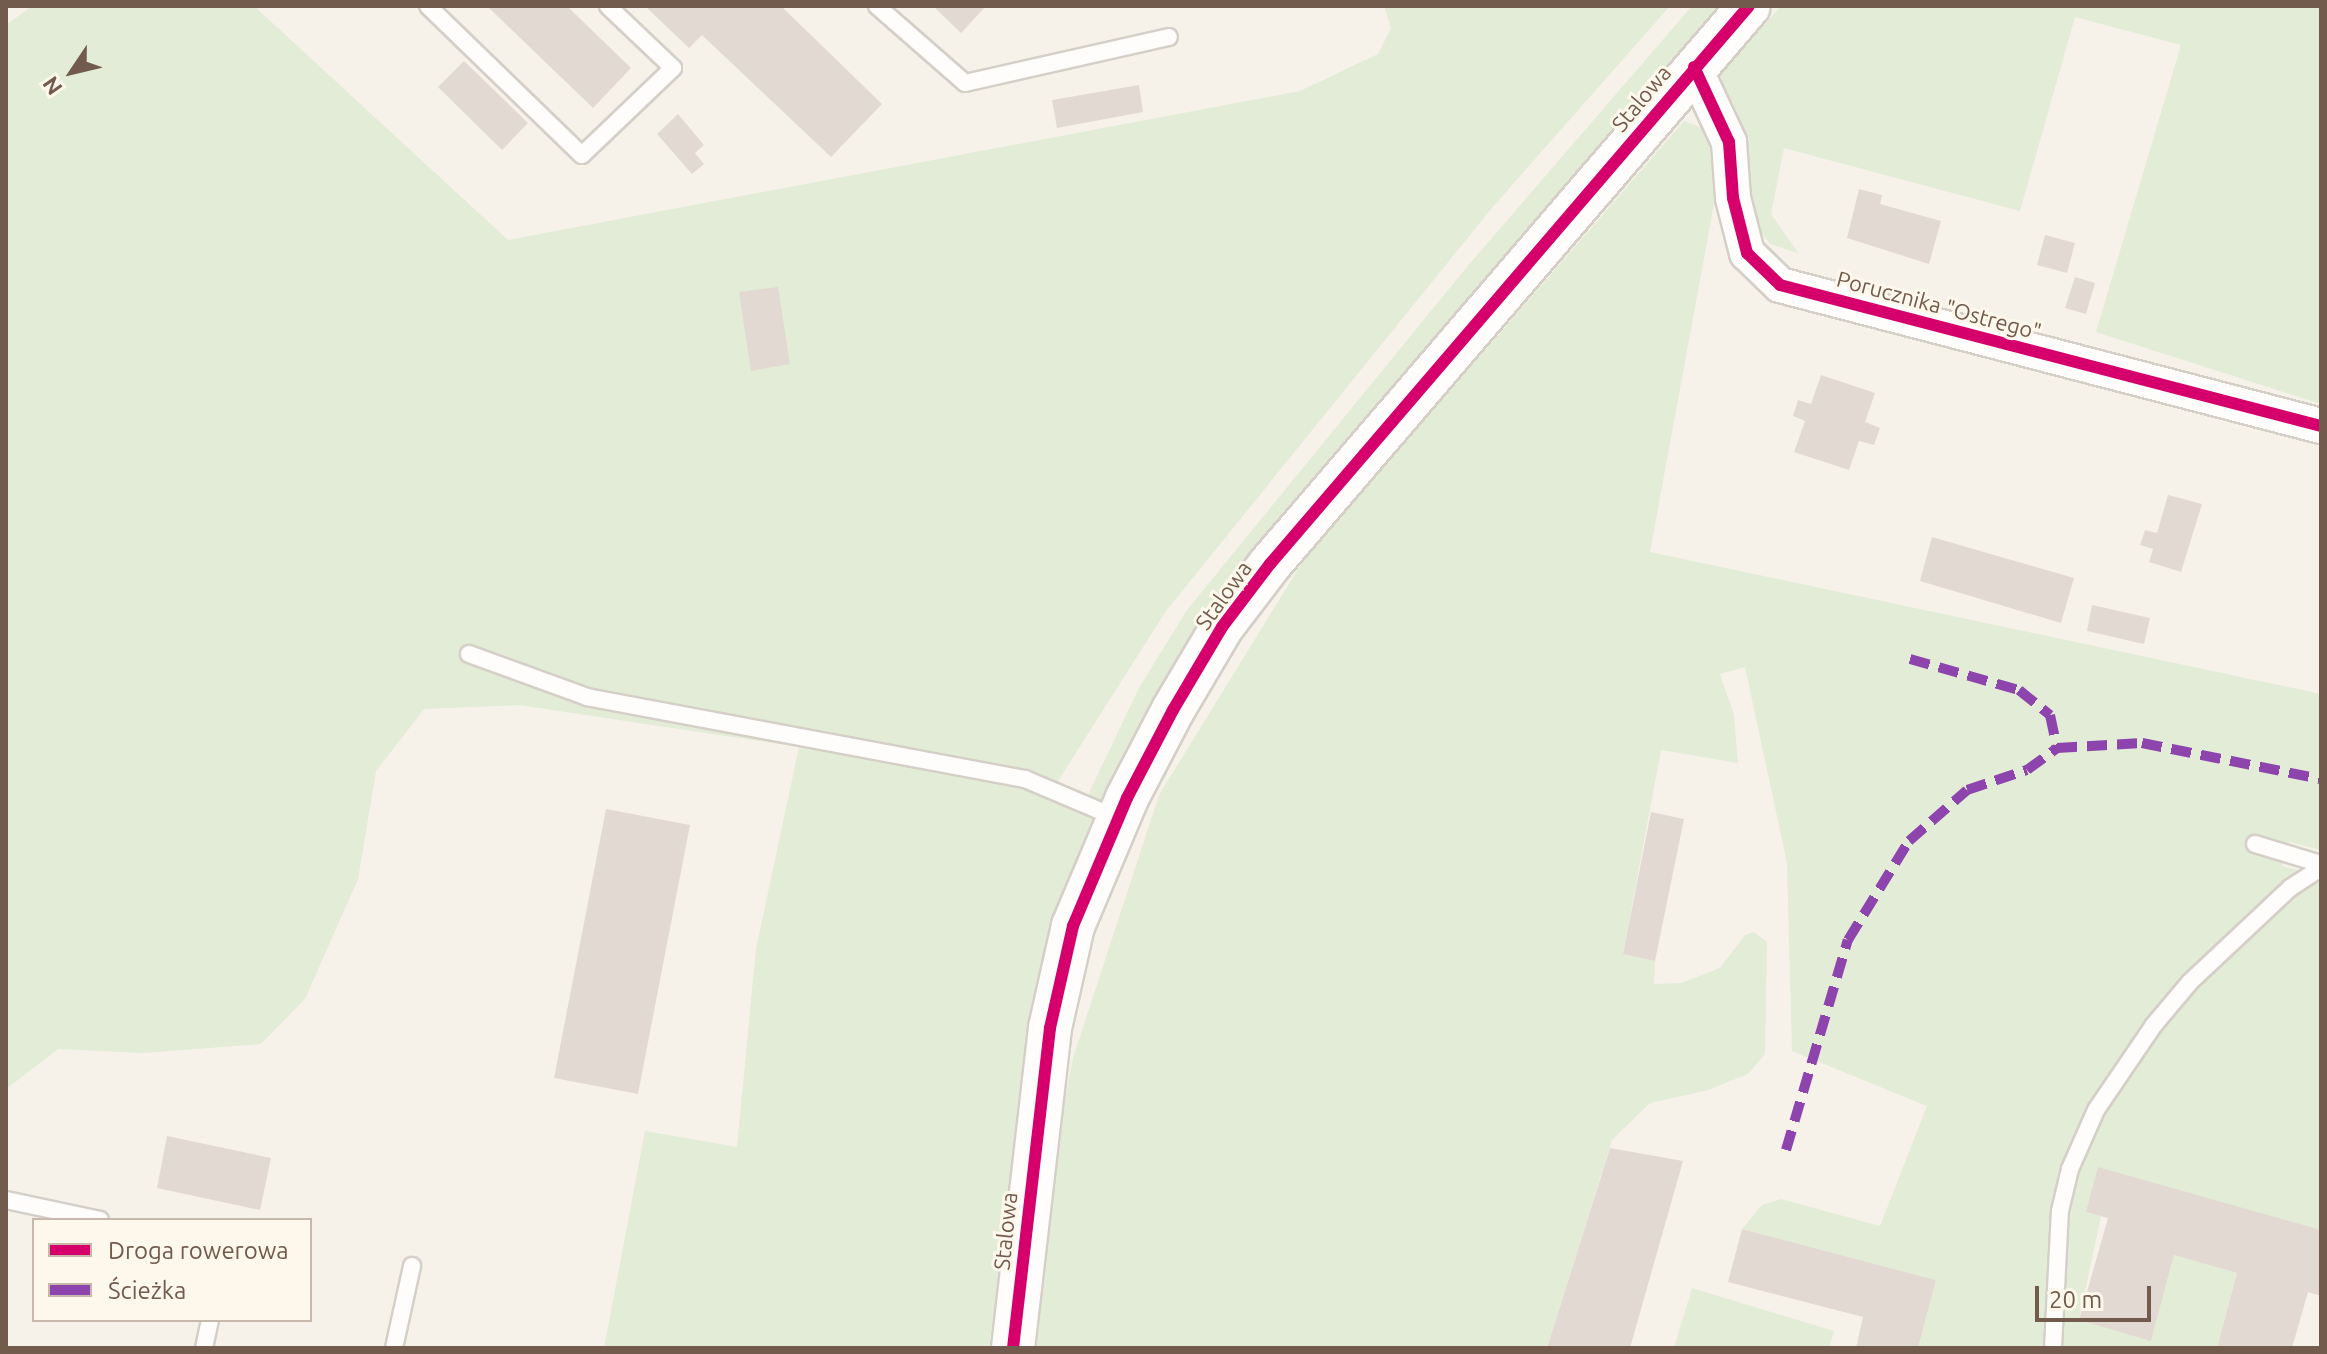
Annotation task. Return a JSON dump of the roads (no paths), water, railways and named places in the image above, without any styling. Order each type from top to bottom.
[{"type":"street","name":"Stalowa","points":[[1013,1348],[1050,1028],[1073,926],[1118,818],[1215,639],[1270,564],[1749,6]]},
{"type":"street","name":"Porucznika \"Ostrego\"","points":[[1694,67],[1729,142],[1733,198],[1747,253],[1780,285],[2321,426]]},
{"type":"lane","points":[[428,6],[582,155],[673,68],[608,6]]},
{"type":"lane","points":[[877,6],[965,83],[1169,37]]},
{"type":"lane","points":[[469,654],[587,697],[1025,779],[1118,818]]},
{"type":"lane","points":[[2255,844],[2321,866]]},
{"type":"lane","points":[[2053,1348],[2060,1211],[2070,1169],[2096,1110],[2153,1026],[2190,982],[2290,888],[2321,866]]},
{"type":"lane","points":[[6,1200],[91,1218]]},
{"type":"lane","points":[[394,1348],[412,1266]]},
{"type":"lane","points":[[204,1348],[210,1322]]}]
